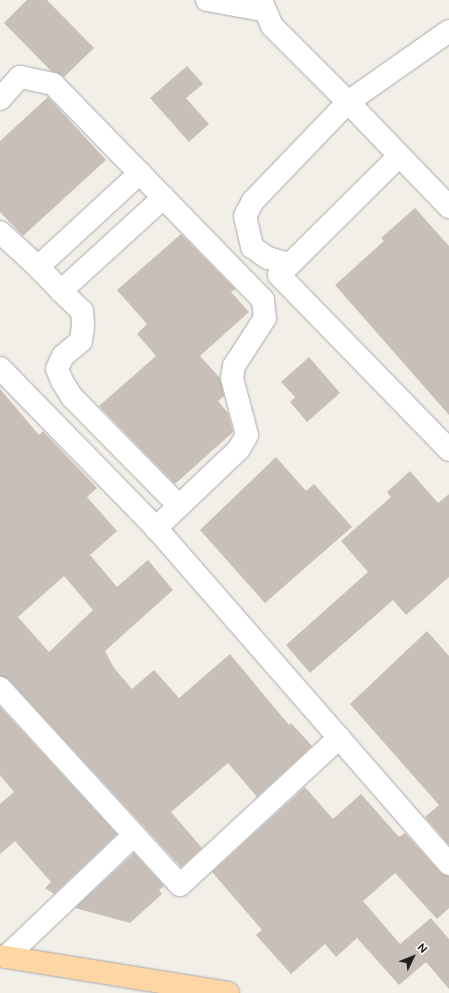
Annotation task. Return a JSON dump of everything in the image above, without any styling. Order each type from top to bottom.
[{"type":"main road","points":[[3,957],[228,993]]},
{"type":"street","points":[[207,0],[262,5],[272,26],[348,102],[449,207]]},
{"type":"street","points":[[289,264],[268,258],[252,247],[245,216],[253,201],[348,102],[449,31]]},
{"type":"street","points":[[0,98],[20,76],[53,84],[164,198],[254,287],[263,300],[265,318],[234,366],[232,378],[247,435],[238,449],[156,528]]},
{"type":"street","points":[[399,156],[279,274],[449,450]]},
{"type":"street","points":[[38,267],[140,173]]},
{"type":"street","points":[[61,291],[164,198]]},
{"type":"street","points":[[0,232],[82,311],[84,326],[81,341],[63,356],[57,370],[72,397],[179,506]]},
{"type":"street","points":[[0,368],[156,528],[449,864]]},
{"type":"street","points":[[0,688],[180,885],[339,738]]},
{"type":"street","points":[[3,957],[134,834]]},
{"type":"building","points":[[27,0],[47,0],[94,48],[64,77],[51,71],[4,23]]},
{"type":"building","points":[[187,66],[203,84],[186,98],[209,124],[189,142],[150,98]]},
{"type":"building","points":[[48,97],[106,160],[23,236],[0,212],[0,141]]},
{"type":"building","points":[[415,208],[449,246],[449,415],[335,285],[384,241],[381,238]]},
{"type":"building","points":[[181,234],[235,289],[231,292],[249,312],[200,356],[220,378],[224,396],[218,401],[228,413],[233,432],[175,484],[99,406],[156,356],[137,334],[147,324],[117,290]]},
{"type":"building","points":[[309,357],[340,393],[307,422],[290,402],[295,397],[281,382]]},
{"type":"building","points":[[0,389],[39,435],[43,431],[97,488],[87,497],[117,531],[90,555],[117,587],[148,560],[173,590],[105,651],[114,668],[132,689],[154,670],[179,698],[230,654],[289,725],[291,723],[312,746],[257,797],[228,763],[171,812],[202,848],[181,867],[9,680],[0,676]],"holes":[[[64,576],[93,610],[49,652],[18,617]]]},
{"type":"building","points":[[276,457],[306,491],[314,484],[352,527],[265,603],[200,530]]},
{"type":"building","points":[[410,471],[438,503],[449,494],[449,577],[406,615],[393,600],[310,673],[286,645],[368,572],[341,541],[391,497],[387,492]]},
{"type":"building","points":[[427,631],[449,656],[449,845],[425,817],[439,805],[350,704]]},
{"type":"building","points":[[0,707],[117,834],[54,894],[45,888],[51,882],[15,841],[0,854],[0,804],[14,792],[0,775]]},
{"type":"building","points":[[305,787],[333,819],[361,794],[399,837],[405,833],[440,872],[449,876],[449,908],[437,919],[395,873],[363,901],[400,944],[431,918],[449,939],[449,989],[426,962],[399,985],[357,938],[336,957],[325,944],[291,974],[256,935],[262,930],[212,872]]},
{"type":"building","points":[[134,853],[164,886],[159,890],[162,894],[130,923],[75,908]]}]
